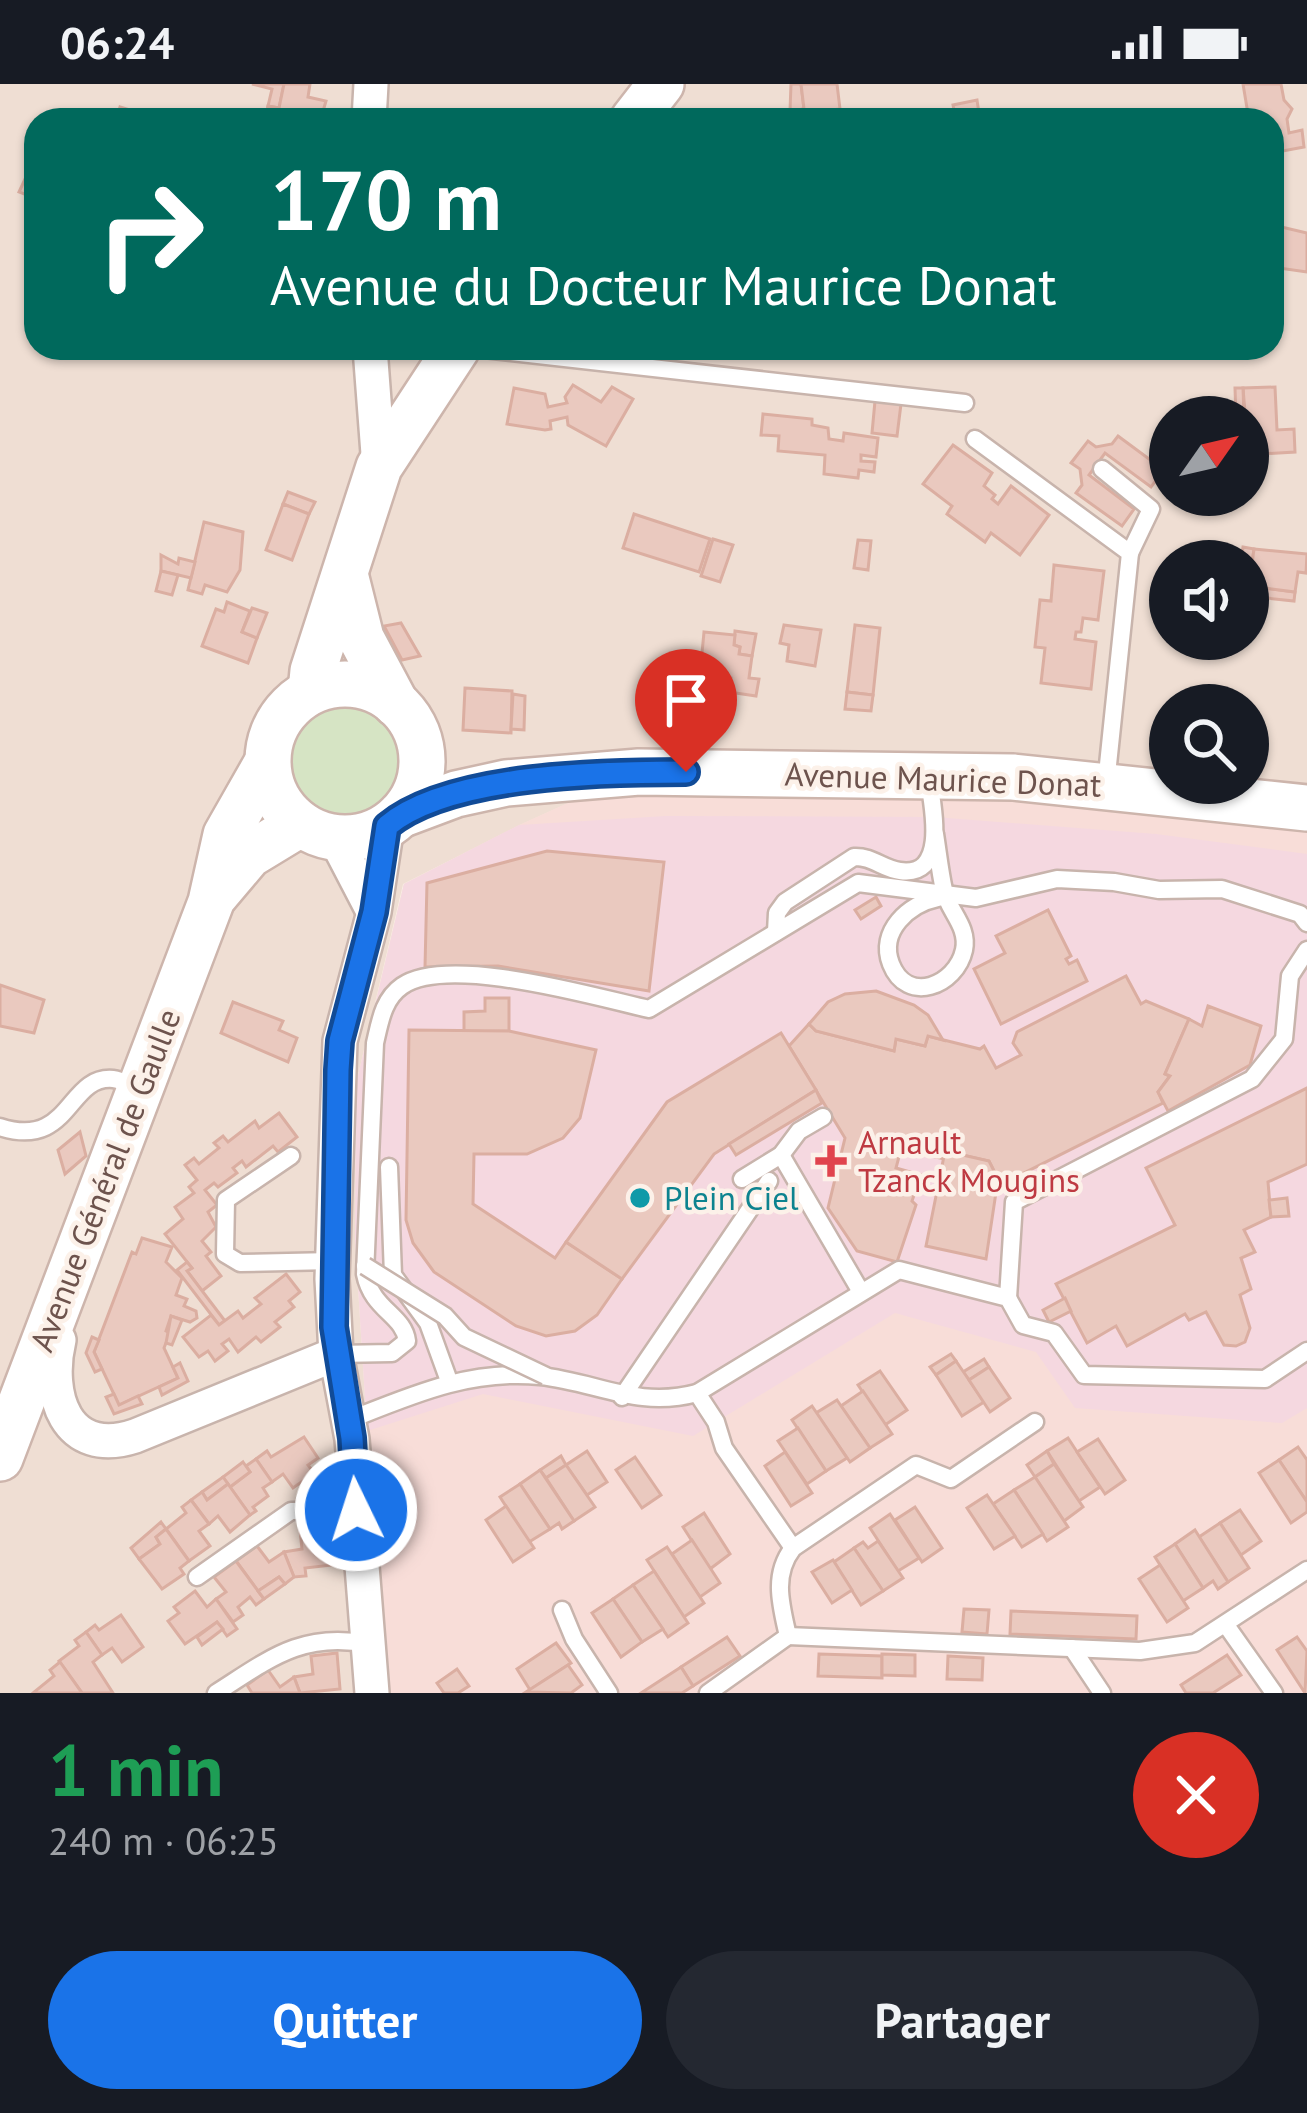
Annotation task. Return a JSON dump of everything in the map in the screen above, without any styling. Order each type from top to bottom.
[{"type":"main road","points":[[642,108],[661,84]]},
{"type":"main road","points":[[311,692],[313,671],[379,467],[450,360]]},
{"type":"main road","points":[[344,571],[361,638],[396,704],[413,725],[421,750],[421,773],[414,796],[394,821],[371,834],[318,831],[283,808],[267,763],[279,721],[293,704],[333,685],[356,685],[396,704]]},
{"type":"main road","points":[[421,750],[506,783]]},
{"type":"main road","name":"Avenue Général de Gaulle","points":[[0,1458],[211,902],[226,835],[267,763]]},
{"type":"main road","name":"Avenue Maurice Donat","points":[[394,821],[456,794],[506,783],[639,772],[928,775],[1106,784],[1307,808]]},
{"type":"main road","name":"Avenue Général de Gaulle","points":[[211,902],[249,855],[318,831]]},
{"type":"street","points":[[371,360],[379,467]]},
{"type":"street","points":[[372,1693],[349,1420],[336,1354],[349,1263],[340,1041],[394,821]]},
{"type":"street","points":[[318,831],[374,912]]},
{"type":"street","points":[[78,1257],[52,1368],[60,1411],[80,1432],[121,1441],[336,1354]]},
{"type":"lane","points":[[580,360],[965,404]]},
{"type":"lane","points":[[975,439],[1130,553]]},
{"type":"lane","points":[[1102,469],[1150,509],[1130,553],[1106,784]]},
{"type":"lane","points":[[928,775],[945,896],[961,923],[965,945],[946,979],[912,988],[893,970],[888,945],[902,916],[921,902],[945,896]]},
{"type":"lane","points":[[776,932],[777,913],[784,902],[838,865],[863,856],[896,871],[914,870],[929,856],[935,834]]},
{"type":"lane","points":[[336,1354],[392,1353],[406,1341],[403,1326],[371,1297],[349,1263],[382,1010],[403,985],[421,977],[519,978],[649,1009],[858,883],[976,898],[1057,879],[1159,890],[1222,890],[1300,914],[1307,923]]},
{"type":"lane","points":[[1307,950],[1290,976],[1284,1039],[1252,1078],[1015,1202],[1008,1298],[1023,1325],[1054,1333],[1084,1375],[1265,1379],[1307,1351]]},
{"type":"lane","points":[[0,1127],[18,1133],[38,1132],[97,1082],[113,1079],[141,1089]]},
{"type":"lane","points":[[742,1179],[781,1155],[799,1130],[823,1117]]},
{"type":"lane","points":[[781,1155],[861,1292]]},
{"type":"lane","points":[[291,1156],[226,1200],[225,1254],[240,1263],[349,1263],[445,1316],[464,1337],[546,1376],[622,1397],[673,1400],[697,1393],[899,1270],[1008,1298]]},
{"type":"lane","points":[[389,1167],[393,1275],[428,1323],[449,1381]]},
{"type":"lane","points":[[622,1397],[769,1181]]},
{"type":"lane","points":[[349,1420],[449,1381],[546,1376]]},
{"type":"lane","points":[[697,1393],[716,1422],[724,1448],[793,1548]]},
{"type":"lane","points":[[788,1636],[778,1594],[784,1561],[793,1548],[916,1465],[950,1479],[1035,1422]]},
{"type":"lane","points":[[197,1577],[291,1511],[356,1510]]},
{"type":"lane","points":[[708,1693],[788,1636],[1140,1651],[1195,1643],[1307,1570]]},
{"type":"lane","points":[[562,1610],[574,1639],[609,1693]]},
{"type":"lane","points":[[1226,1625],[1274,1693]]},
{"type":"lane","points":[[216,1693],[288,1647],[348,1640],[368,1644]]},
{"type":"lane","points":[[1072,1648],[1102,1693]]},
{"type":"shaded area","points":[[0,84],[1307,84],[1307,792],[1269,786],[1269,684],[1149,684],[1149,769],[854,752],[674,755],[403,884],[356,1084],[355,1239],[367,1430],[1307,1693],[0,1693]]},
{"type":"shaded area","name":"Arnault Tzanck Mougins","points":[[674,755],[1149,799],[1149,804],[1307,814],[1307,1693],[386,1693],[355,1239],[356,1084],[404,884],[519,825]]},
{"type":"shaded area","name":"Arnault Tzanck Mougins","points":[[666,816],[934,817],[1156,834],[1307,854],[1307,1408],[1282,1423],[1075,1408],[1036,1352],[895,1313],[693,1436],[483,1394],[367,1431],[355,1239],[356,1084],[404,884],[519,825]]},
{"type":"green space","points":[[345,702],[367,707],[386,719],[398,738],[403,760],[398,782],[386,801],[367,813],[345,818],[323,813],[304,801],[292,782],[287,760],[292,738],[304,719],[323,707]]},
{"type":"building","points":[[252,84],[284,84],[279,108],[268,106],[272,89]]},
{"type":"building","points":[[284,84],[310,84],[308,97],[326,101],[324,108],[279,108]]},
{"type":"building","points":[[791,84],[801,84],[804,108],[790,108]]},
{"type":"building","points":[[801,84],[837,84],[840,108],[804,108]]},
{"type":"building","points":[[1243,84],[1281,84],[1284,100],[1292,109],[1287,119],[1289,133],[1302,130],[1304,147],[1284,151],[1284,108],[1247,108]]},
{"type":"building","points":[[977,100],[978,108],[954,108]]},
{"type":"building","points":[[1284,228],[1307,233],[1307,272],[1284,269]]},
{"type":"building","points":[[573,385],[601,402],[612,387],[633,399],[606,446],[568,425],[567,417],[550,421],[551,429],[545,430],[507,424],[514,388],[545,394],[548,407],[567,403],[565,397]]},
{"type":"building","points":[[1275,387],[1277,430],[1294,429],[1295,452],[1269,453],[1269,396],[1244,396],[1243,388]]},
{"type":"building","points":[[875,401],[901,404],[897,436],[872,433]]},
{"type":"building","points":[[763,414],[812,419],[812,425],[828,428],[829,439],[843,441],[844,433],[878,438],[876,457],[861,455],[861,461],[875,462],[874,472],[859,470],[858,478],[824,474],[825,455],[778,451],[779,436],[761,435]]},
{"type":"building","points":[[1118,436],[1149,459],[1149,486],[1105,453],[1089,475],[1134,509],[1122,526],[1076,493],[1082,485],[1080,469],[1071,463],[1088,441],[1096,447],[1112,444]]},
{"type":"building","points":[[953,445],[992,473],[984,486],[998,504],[1011,486],[1049,515],[1020,555],[991,533],[985,542],[947,514],[952,506],[923,484]]},
{"type":"building","points":[[288,492],[315,502],[309,514],[283,504]]},
{"type":"building","points":[[283,504],[309,514],[292,560],[266,550]]},
{"type":"building","points":[[634,514],[710,539],[699,572],[623,548]]},
{"type":"building","points":[[204,522],[243,532],[240,570],[227,592],[205,585],[202,594],[188,590]]},
{"type":"building","points":[[713,539],[733,545],[720,582],[701,576]]},
{"type":"building","points":[[858,540],[871,541],[868,570],[854,568]]},
{"type":"building","points":[[1269,550],[1307,554],[1306,573],[1298,572],[1295,592],[1269,589]]},
{"type":"building","points":[[161,555],[178,564],[179,558],[195,562],[191,578],[161,571]]},
{"type":"building","points":[[1054,565],[1104,571],[1098,620],[1083,618],[1075,639],[1096,642],[1091,689],[1041,683],[1045,648],[1035,647],[1040,600],[1051,601]]},
{"type":"building","points":[[161,571],[178,575],[172,595],[156,591]]},
{"type":"building","points":[[1269,589],[1295,592],[1294,601],[1269,598]]},
{"type":"building","points":[[227,602],[250,611],[242,632],[257,638],[248,663],[202,646],[216,609],[224,612]]},
{"type":"building","points":[[252,608],[267,613],[257,638],[242,632]]},
{"type":"building","points":[[401,623],[420,656],[402,660],[384,626]]},
{"type":"building","points":[[784,625],[821,630],[815,666],[787,661],[789,645],[780,643]]},
{"type":"building","points":[[855,625],[880,628],[873,695],[847,692]]},
{"type":"building","points":[[735,631],[756,634],[752,656],[739,654]]},
{"type":"building","points":[[704,632],[735,635],[739,654],[752,656],[749,678],[759,679],[756,696],[729,692],[731,678],[700,674]]},
{"type":"building","points":[[690,659],[702,661],[697,689],[687,688]]},
{"type":"building","points":[[465,688],[512,691],[511,733],[463,730]]},
{"type":"building","points":[[847,692],[873,695],[871,711],[845,709]]},
{"type":"building","points":[[513,694],[525,696],[524,730],[511,729]]},
{"type":"building","points":[[547,851],[664,862],[649,991],[498,966],[425,967],[427,883]]},
{"type":"building","points":[[876,897],[881,906],[861,919],[855,910]]},
{"type":"building","points":[[1048,910],[1071,956],[1066,959],[1069,964],[1077,960],[1087,981],[1001,1024],[974,969],[1005,953],[996,936]]},
{"type":"building","points":[[1126,976],[1141,1004],[1146,1001],[1189,1019],[1165,1074],[1170,1076],[1158,1092],[1163,1103],[1008,1181],[998,1179],[989,1161],[945,1151],[944,1159],[901,1149],[896,1168],[921,1175],[897,1262],[857,1251],[828,1208],[845,1138],[789,1046],[809,1024],[816,1031],[894,1051],[896,1039],[925,1046],[928,1036],[980,1049],[984,1046],[996,1068],[1021,1055],[1013,1043],[1017,1032]]},
{"type":"building","points":[[0,985],[44,1000],[34,1033],[0,1026]]},
{"type":"building","points":[[876,991],[928,1015],[943,1040],[928,1036],[925,1046],[896,1039],[894,1051],[816,1031],[809,1024],[828,1002],[845,994]]},
{"type":"building","points":[[485,998],[509,998],[509,1031],[464,1032],[464,1012],[485,1011]]},
{"type":"building","points":[[233,1002],[283,1021],[279,1030],[297,1038],[288,1062],[221,1033]]},
{"type":"building","points":[[1208,1006],[1261,1026],[1250,1065],[1168,1111],[1158,1092],[1170,1076],[1165,1074],[1189,1019],[1202,1026]]},
{"type":"building","points":[[409,1030],[509,1031],[596,1050],[580,1118],[563,1138],[527,1154],[474,1154],[473,1204],[555,1258],[566,1242],[622,1279],[597,1315],[575,1331],[546,1336],[516,1326],[434,1272],[413,1243],[406,1220]]},
{"type":"building","name":"Plein Ciel","points":[[781,1033],[816,1090],[714,1154],[622,1279],[566,1242],[667,1102]]},
{"type":"building","points":[[1307,1088],[1307,1164],[1268,1182],[1271,1217],[1244,1230],[1255,1252],[1241,1258],[1251,1289],[1240,1295],[1250,1328],[1245,1342],[1224,1345],[1206,1312],[1189,1320],[1185,1314],[1127,1346],[1116,1326],[1087,1343],[1056,1284],[1175,1225],[1146,1168]]},
{"type":"building","points":[[816,1090],[822,1103],[736,1155],[729,1144]]},
{"type":"building","points":[[279,1113],[297,1137],[278,1152],[273,1146],[246,1167],[242,1161],[233,1168],[237,1173],[205,1190],[217,1205],[208,1212],[216,1227],[202,1241],[211,1252],[206,1256],[221,1276],[202,1291],[187,1271],[192,1268],[165,1234],[183,1219],[175,1207],[194,1193],[189,1187],[197,1180],[185,1165],[194,1158],[199,1164],[219,1148],[214,1143],[223,1136],[228,1142],[255,1121],[259,1128]]},
{"type":"building","points":[[80,1132],[86,1156],[65,1174],[58,1150]]},
{"type":"building","points":[[945,1151],[989,1161],[998,1179],[986,1259],[926,1246]]},
{"type":"building","points":[[1287,1198],[1289,1216],[1271,1217],[1269,1200]]},
{"type":"building","points":[[142,1238],[172,1247],[166,1262],[182,1278],[176,1295],[187,1299],[184,1306],[196,1311],[197,1318],[190,1322],[171,1316],[166,1331],[170,1333],[164,1348],[178,1378],[119,1405],[94,1352],[132,1252],[136,1254]]},
{"type":"building","points":[[187,1262],[192,1268],[187,1271],[225,1321],[219,1325],[177,1270]]},
{"type":"building","points":[[286,1274],[300,1292],[289,1301],[294,1307],[275,1322],[280,1327],[261,1342],[256,1337],[238,1352],[229,1339],[222,1344],[228,1351],[215,1361],[208,1351],[199,1357],[183,1337],[211,1315],[219,1325],[238,1311],[243,1318],[261,1304],[255,1298]]},
{"type":"building","points":[[1065,1298],[1071,1311],[1049,1322],[1043,1310]]},
{"type":"building","points":[[171,1316],[182,1320],[172,1345],[166,1343]]},
{"type":"building","points":[[92,1337],[99,1340],[94,1352],[102,1369],[95,1372],[86,1353]]},
{"type":"building","points":[[951,1354],[956,1361],[936,1375],[930,1367]]},
{"type":"building","points":[[984,1359],[989,1367],[969,1380],[963,1372]]},
{"type":"building","points":[[956,1361],[984,1402],[962,1416],[936,1375]]},
{"type":"building","points":[[180,1363],[188,1381],[162,1395],[159,1387],[178,1378],[173,1367]]},
{"type":"building","points":[[989,1367],[1010,1398],[990,1412],[969,1380]]},
{"type":"building","points":[[880,1371],[907,1410],[885,1425],[858,1385]]},
{"type":"building","points":[[863,1391],[892,1434],[870,1448],[841,1406]]},
{"type":"building","points":[[114,1394],[119,1405],[138,1396],[142,1404],[114,1414],[106,1397]]},
{"type":"building","points":[[837,1400],[870,1448],[850,1462],[816,1413]]},
{"type":"building","points":[[812,1406],[847,1458],[826,1471],[792,1420]]},
{"type":"building","points":[[798,1428],[826,1471],[807,1484],[778,1441]]},
{"type":"building","points":[[304,1437],[318,1458],[308,1465],[314,1473],[293,1488],[283,1474],[272,1482],[256,1459],[267,1451],[271,1457]]},
{"type":"building","points":[[1068,1438],[1100,1487],[1079,1501],[1047,1451]]},
{"type":"building","points":[[1098,1439],[1125,1480],[1105,1494],[1077,1452]]},
{"type":"building","points":[[1298,1447],[1307,1460],[1307,1502],[1279,1460]]},
{"type":"building","points":[[587,1451],[607,1482],[587,1495],[566,1465]]},
{"type":"building","points":[[1047,1451],[1054,1464],[1035,1477],[1027,1465]]},
{"type":"building","points":[[785,1452],[812,1493],[791,1506],[765,1466]]},
{"type":"building","points":[[561,1456],[566,1465],[546,1478],[540,1470]]},
{"type":"building","points":[[635,1457],[661,1495],[642,1508],[616,1470]]},
{"type":"building","points":[[256,1459],[272,1482],[263,1488],[268,1496],[250,1515],[230,1487],[250,1472],[246,1466]]},
{"type":"building","points":[[1279,1460],[1307,1502],[1307,1512],[1291,1523],[1259,1473]]},
{"type":"building","points":[[243,1462],[250,1472],[230,1487],[223,1477]]},
{"type":"building","points":[[1054,1464],[1083,1507],[1064,1521],[1035,1477]]},
{"type":"building","points":[[566,1465],[595,1507],[574,1521],[546,1478]]},
{"type":"building","points":[[540,1470],[574,1521],[562,1529],[559,1523],[550,1529],[520,1484]]},
{"type":"building","points":[[223,1477],[228,1484],[207,1500],[202,1492]]},
{"type":"building","points":[[1035,1477],[1068,1527],[1047,1541],[1014,1490]]},
{"type":"building","points":[[228,1484],[250,1515],[230,1532],[218,1516],[209,1524],[191,1500],[202,1492],[207,1500]]},
{"type":"building","points":[[520,1484],[550,1529],[529,1542],[500,1497]]},
{"type":"building","points":[[1014,1490],[1043,1534],[1022,1547],[993,1504]]},
{"type":"building","points":[[987,1495],[1015,1536],[994,1549],[967,1508]]},
{"type":"building","points":[[191,1500],[209,1524],[199,1531],[210,1546],[189,1561],[166,1529],[186,1513],[182,1507]]},
{"type":"building","points":[[506,1506],[534,1548],[513,1562],[486,1520]]},
{"type":"building","points":[[915,1507],[942,1548],[922,1562],[895,1520]]},
{"type":"building","points":[[1240,1510],[1261,1541],[1241,1555],[1220,1523]]},
{"type":"building","points":[[704,1513],[730,1554],[710,1569],[683,1527]]},
{"type":"building","points":[[890,1514],[919,1558],[898,1571],[870,1528]]},
{"type":"building","points":[[161,1522],[166,1529],[156,1537],[160,1544],[139,1559],[131,1548]]},
{"type":"building","points":[[1220,1523],[1249,1568],[1228,1582],[1199,1537]]},
{"type":"building","points":[[327,1528],[332,1565],[305,1568],[306,1576],[294,1577],[284,1552],[302,1549],[300,1530]]},
{"type":"building","points":[[166,1529],[189,1561],[180,1568],[184,1574],[162,1589],[139,1559],[160,1544],[156,1537]]},
{"type":"building","points":[[1195,1530],[1228,1582],[1218,1589],[1213,1581],[1203,1588],[1175,1544]]},
{"type":"building","points":[[692,1540],[720,1583],[700,1597],[672,1554]]},
{"type":"building","points":[[878,1541],[903,1578],[883,1591],[854,1548],[863,1542],[868,1548]]},
{"type":"building","points":[[1175,1544],[1203,1588],[1183,1601],[1155,1557]]},
{"type":"building","points":[[257,1546],[269,1562],[284,1552],[294,1577],[285,1584],[279,1577],[258,1591],[236,1561]]},
{"type":"building","points":[[667,1547],[704,1603],[684,1617],[647,1560]]},
{"type":"building","points":[[854,1548],[883,1591],[861,1605],[834,1562]]},
{"type":"building","points":[[833,1560],[852,1590],[832,1603],[812,1572]]},
{"type":"building","points":[[236,1561],[264,1599],[256,1605],[250,1597],[238,1607],[243,1615],[233,1622],[216,1599],[226,1592],[214,1577]]},
{"type":"building","points":[[1160,1565],[1188,1608],[1167,1622],[1139,1579]]},
{"type":"building","points":[[654,1571],[688,1623],[668,1637],[633,1585]]},
{"type":"building","points":[[279,1577],[285,1584],[264,1599],[258,1591]]},
{"type":"building","points":[[633,1585],[663,1629],[642,1642],[613,1599]]},
{"type":"building","points":[[195,1591],[207,1607],[216,1599],[237,1629],[227,1636],[217,1622],[185,1644],[168,1621],[179,1613],[174,1607]]},
{"type":"building","points":[[613,1599],[642,1642],[621,1657],[592,1613]]},
{"type":"building","points":[[964,1609],[989,1610],[987,1634],[962,1632]]},
{"type":"building","points":[[1011,1611],[1137,1616],[1136,1639],[1010,1634]]},
{"type":"building","points":[[121,1615],[143,1647],[122,1662],[112,1648],[102,1655],[86,1632],[95,1625],[99,1630]]},
{"type":"building","points":[[217,1622],[223,1629],[202,1645],[197,1637]]},
{"type":"building","points":[[86,1632],[102,1655],[93,1662],[113,1693],[82,1693],[59,1661],[79,1646],[75,1640]]},
{"type":"building","points":[[727,1637],[740,1656],[693,1686],[681,1667]]},
{"type":"building","points":[[1297,1637],[1307,1651],[1305,1693],[1277,1650]]},
{"type":"building","points":[[556,1643],[571,1663],[530,1690],[517,1669]]},
{"type":"building","points":[[337,1653],[340,1689],[300,1693],[294,1677],[313,1674],[311,1656]]},
{"type":"building","points":[[819,1654],[882,1656],[882,1678],[818,1676]]},
{"type":"building","points":[[882,1654],[915,1655],[915,1676],[882,1675]]},
{"type":"building","points":[[1227,1655],[1241,1675],[1213,1693],[1186,1693],[1181,1685]]},
{"type":"building","points":[[948,1656],[983,1658],[982,1680],[947,1679]]},
{"type":"building","points":[[60,1662],[82,1693],[33,1693],[54,1676],[50,1670]]},
{"type":"building","points":[[568,1665],[582,1685],[571,1693],[526,1692]]},
{"type":"building","points":[[681,1667],[693,1686],[682,1693],[641,1693]]},
{"type":"building","points":[[457,1669],[469,1686],[458,1693],[444,1693],[437,1683]]},
{"type":"building","points":[[268,1670],[280,1687],[294,1677],[300,1693],[252,1693],[247,1685]]},
{"type":"place","name":"Arnault Tzanck Mougins","points":[[831,1161]]},
{"type":"place","name":"Plein Ciel","points":[[640,1198]]},
{"type":"route","points":[[356,1510],[352,1438],[336,1354],[332,1279],[338,1070],[340,1041],[374,912],[387,826],[427,804],[506,783],[579,774],[686,772]]}]
